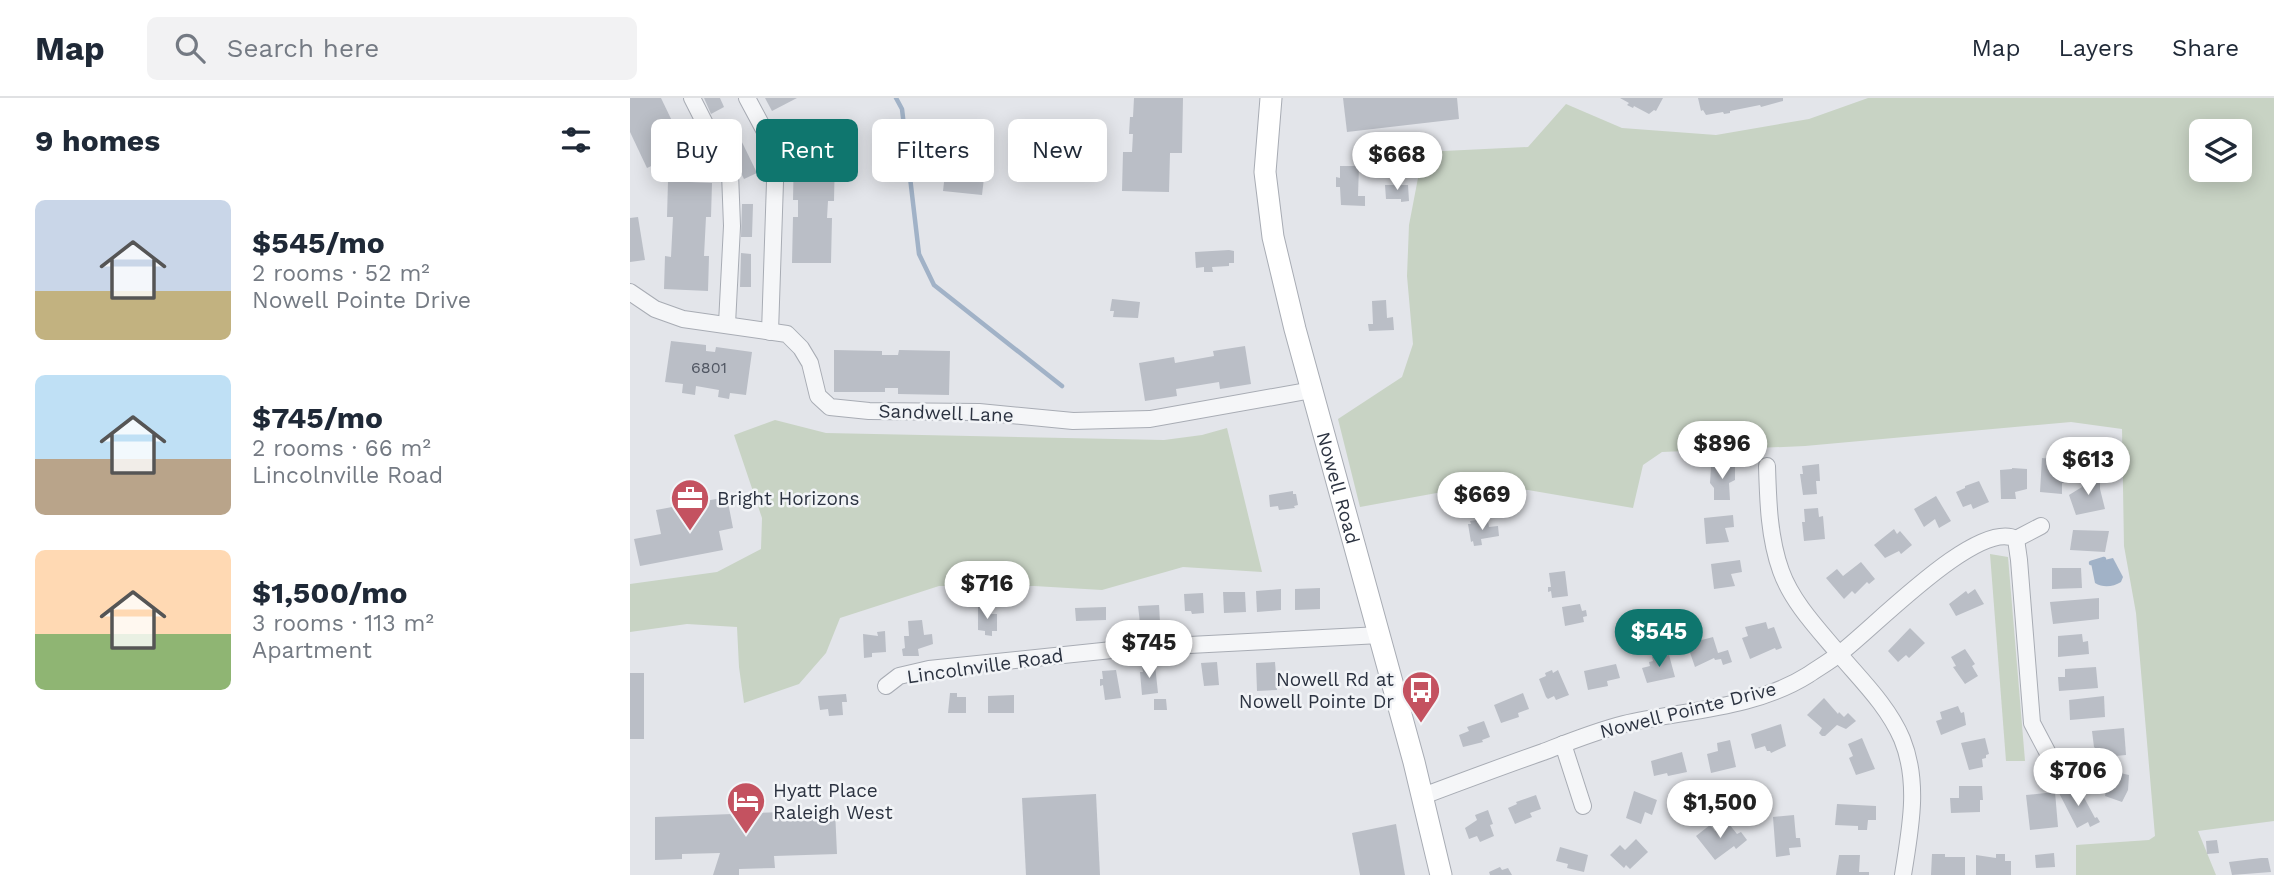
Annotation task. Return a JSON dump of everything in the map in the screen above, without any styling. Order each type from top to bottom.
[{"type":"street","points":[[692,98],[730,173],[733,226],[727,324]]},
{"type":"street","points":[[747,98],[776,152],[770,332]]},
{"type":"street","name":"Nowell Road","points":[[1271,98],[1265,153],[1268,211],[1281,274],[1423,796],[1441,875]]},
{"type":"street","name":"Sandwell Lane","points":[[630,292],[655,309],[683,319],[787,334],[802,348],[810,363],[818,397],[830,407],[869,411],[979,412],[1073,421],[1150,419],[1312,390]]},
{"type":"street","points":[[1767,466],[1772,532],[1782,572],[1800,606],[1868,686],[1902,739],[1912,781],[1913,816],[1903,875]]},
{"type":"street","name":"Nowell Pointe Drive","points":[[1423,796],[1622,724],[1709,709],[1761,696],[1802,678],[1839,654],[1909,592],[1970,548],[2041,526]]},
{"type":"street","points":[[2008,538],[2032,723],[2051,759]]},
{"type":"street","name":"Lincolnville Road","points":[[886,685],[899,677],[929,669],[1131,648],[1380,635]]},
{"type":"street","points":[[1563,744],[1583,806]]},
{"type":"green space","points":[[1868,98],[2274,98],[2274,821],[2198,831],[2216,875],[2076,875],[2076,845],[2149,840],[2155,836],[2136,613],[2124,546],[2122,429],[2071,422],[1805,446],[1662,452],[1643,465],[1633,508],[1528,490],[1464,488],[1360,507],[1338,419],[1402,377],[1413,344],[1407,276],[1409,225],[1423,152],[1528,147],[1566,104],[1622,128],[1716,135],[1809,119]]},
{"type":"green space","points":[[775,420],[826,433],[1164,440],[1202,435],[1227,428],[1262,572],[1183,567],[1102,590],[1034,586],[939,586],[840,618],[826,653],[799,684],[744,703],[737,627],[687,624],[630,632],[630,584],[717,572],[761,549],[762,518],[734,435]]},
{"type":"green space","points":[[1990,554],[2008,557],[2025,761],[2006,761]]},
{"type":"water","points":[[2113,558],[2123,577],[2121,582],[2108,586],[2095,583],[2091,563]]},
{"type":"building","points":[[630,98],[661,98],[671,119],[651,119],[651,166],[647,168],[630,132]]},
{"type":"building","points":[[704,98],[720,98],[724,107],[711,114]]},
{"type":"building","points":[[765,98],[797,98],[772,111]]},
{"type":"building","points":[[1134,98],[1183,98],[1182,153],[1170,153],[1169,192],[1122,191],[1123,152],[1132,152],[1133,134],[1129,134]]},
{"type":"building","points":[[1343,98],[1457,98],[1459,119],[1347,132]]},
{"type":"building","points":[[1620,98],[1663,98],[1656,111],[1649,114],[1627,105],[1629,103]]},
{"type":"building","points":[[1698,98],[1783,98],[1783,101],[1730,113],[1706,115],[1701,111]]},
{"type":"building","points":[[742,142],[756,171],[744,179],[742,175]]},
{"type":"building","points":[[1340,166],[1359,166],[1358,196],[1365,196],[1365,206],[1341,205],[1340,187],[1336,187],[1336,177],[1340,178]]},
{"type":"building","points":[[668,182],[712,183],[711,217],[706,217],[704,256],[709,256],[708,291],[664,289],[665,256],[671,257],[673,217],[667,217]]},
{"type":"building","points":[[793,182],[834,182],[834,201],[828,201],[827,218],[832,218],[831,263],[792,263],[793,217],[798,217],[798,200],[793,200]]},
{"type":"building","points":[[944,182],[984,182],[982,195],[943,191]]},
{"type":"building","points":[[1385,185],[1408,185],[1409,201],[1386,199]]},
{"type":"building","points":[[742,204],[753,204],[752,237],[741,237]]},
{"type":"building","points":[[638,217],[645,260],[630,262],[630,218]]},
{"type":"building","points":[[1234,251],[1234,263],[1229,263],[1229,266],[1212,267],[1213,272],[1204,272],[1204,267],[1196,268],[1195,252]]},
{"type":"building","points":[[741,253],[751,254],[751,287],[740,287]]},
{"type":"building","points":[[1112,299],[1140,302],[1138,318],[1113,317],[1114,311],[1110,311]]},
{"type":"building","points":[[1386,300],[1387,318],[1393,317],[1394,330],[1369,331],[1368,324],[1373,324],[1372,301]]},
{"type":"building","points":[[671,341],[706,345],[706,351],[715,352],[716,347],[752,352],[746,395],[730,393],[729,399],[718,397],[719,390],[696,386],[695,395],[682,393],[683,384],[665,382]]},
{"type":"building","points":[[1245,346],[1251,384],[1220,389],[1219,382],[1176,389],[1177,396],[1145,401],[1139,363],[1174,357],[1175,363],[1214,356],[1213,351]]},
{"type":"building","points":[[834,350],[882,351],[882,355],[898,355],[899,350],[950,351],[949,395],[898,394],[898,388],[885,388],[885,392],[834,392]]},
{"type":"building","points":[[2042,458],[2069,461],[2067,483],[2062,483],[2062,494],[2040,492]]},
{"type":"building","points":[[1819,464],[1820,481],[1816,481],[1817,494],[1803,495],[1800,474],[1803,474],[1802,466]]},
{"type":"building","points":[[1735,465],[1735,480],[1729,483],[1730,500],[1714,500],[1714,488],[1710,483],[1711,467]]},
{"type":"building","points":[[2027,469],[2027,489],[2015,492],[2016,499],[2001,499],[2000,470]]},
{"type":"building","points":[[2100,476],[2105,509],[2076,515],[2069,495],[2082,487],[2081,481]]},
{"type":"building","points":[[1979,481],[1989,502],[1973,509],[1971,504],[1963,507],[1956,492]]},
{"type":"building","points":[[1293,491],[1298,505],[1294,506],[1295,508],[1279,510],[1278,506],[1270,507],[1269,495]]},
{"type":"building","points":[[1936,496],[1951,521],[1939,528],[1935,519],[1924,527],[1914,509]]},
{"type":"building","name":"Bright Horizons","points":[[727,497],[733,528],[719,531],[723,550],[640,566],[634,539],[661,534],[656,510]]},
{"type":"building","points":[[1818,508],[1819,517],[1823,516],[1825,539],[1804,541],[1804,509]]},
{"type":"building","points":[[1733,515],[1734,527],[1725,528],[1729,542],[1706,544],[1704,518]]},
{"type":"building","points":[[1477,520],[1477,523],[1488,521],[1489,527],[1498,526],[1499,536],[1481,539],[1482,545],[1474,546],[1468,524]]},
{"type":"building","points":[[1894,529],[1897,534],[1900,531],[1912,545],[1901,554],[1899,551],[1885,558],[1874,545]]},
{"type":"building","points":[[2073,530],[2109,531],[2105,552],[2070,550]]},
{"type":"building","points":[[1740,560],[1742,572],[1731,574],[1735,586],[1714,589],[1711,564]]},
{"type":"building","points":[[1861,562],[1875,579],[1869,584],[1867,582],[1855,594],[1852,591],[1844,599],[1826,578],[1837,569],[1843,576]]},
{"type":"building","points":[[2052,568],[2081,568],[2082,588],[2052,589]]},
{"type":"building","points":[[1565,571],[1568,596],[1552,598],[1551,591],[1548,592],[1548,587],[1551,587],[1549,573]]},
{"type":"building","points":[[1320,588],[1320,609],[1295,610],[1295,589]]},
{"type":"building","points":[[1281,589],[1281,610],[1257,612],[1256,591]]},
{"type":"building","points":[[1975,589],[1984,604],[1956,616],[1949,604],[1966,591],[1968,594]]},
{"type":"building","points":[[1223,592],[1245,592],[1246,612],[1224,613]]},
{"type":"building","points":[[1203,593],[1204,613],[1192,614],[1191,611],[1185,611],[1184,594]]},
{"type":"building","points":[[2099,598],[2099,619],[2053,624],[2050,602]]},
{"type":"building","points":[[1580,604],[1582,611],[1586,610],[1584,622],[1565,626],[1562,607]]},
{"type":"building","points":[[1159,605],[1160,622],[1140,623],[1138,606]]},
{"type":"building","points":[[978,607],[990,607],[990,614],[997,614],[997,631],[992,631],[992,636],[978,630]]},
{"type":"building","points":[[1106,607],[1106,620],[1076,621],[1075,608]]},
{"type":"building","points":[[922,620],[924,635],[932,634],[933,644],[918,649],[919,656],[903,656],[904,636],[909,636],[908,621]]},
{"type":"building","points":[[1766,622],[1768,629],[1774,627],[1782,648],[1775,648],[1750,659],[1742,638],[1748,636],[1745,627]]},
{"type":"building","points":[[1910,628],[1925,643],[1909,658],[1906,655],[1898,662],[1888,651]]},
{"type":"building","points":[[885,631],[886,652],[872,653],[872,657],[864,658],[863,634],[878,636],[877,632]]},
{"type":"building","points":[[2082,634],[2083,642],[2088,641],[2089,654],[2058,657],[2058,636]]},
{"type":"building","points":[[1713,637],[1718,653],[1728,650],[1732,662],[1723,665],[1721,659],[1714,658],[1695,667],[1687,644]]},
{"type":"building","points":[[1965,649],[1975,664],[1972,666],[1978,676],[1965,684],[1953,667],[1956,666],[1951,657]]},
{"type":"building","points":[[1669,655],[1675,677],[1647,683],[1642,668],[1650,666],[1652,657]]},
{"type":"building","points":[[1217,662],[1219,685],[1204,686],[1201,663]]},
{"type":"building","points":[[1275,662],[1277,690],[1257,691],[1256,663]]},
{"type":"building","points":[[1616,664],[1620,678],[1607,681],[1608,686],[1588,690],[1584,671]]},
{"type":"building","points":[[1155,665],[1158,693],[1142,695],[1142,667]]},
{"type":"building","points":[[2096,667],[2098,688],[2059,691],[2058,677],[2065,677],[2065,669]]},
{"type":"building","points":[[1116,670],[1121,698],[1105,700],[1103,685],[1100,686],[1102,671]]},
{"type":"building","points":[[1552,670],[1553,673],[1558,670],[1569,695],[1556,700],[1554,696],[1548,699],[1546,697],[1539,679]]},
{"type":"building","points":[[630,673],[644,673],[644,739],[630,739]]},
{"type":"building","points":[[950,693],[957,693],[957,697],[966,697],[966,713],[948,713]]},
{"type":"building","points":[[1523,693],[1529,709],[1518,713],[1519,717],[1501,723],[1494,705]]},
{"type":"building","points":[[846,694],[847,702],[842,702],[843,715],[829,716],[828,709],[820,710],[818,696]]},
{"type":"building","points":[[1014,695],[1014,713],[988,713],[988,696]]},
{"type":"building","points":[[2104,696],[2105,717],[2070,720],[2069,700]]},
{"type":"building","points":[[1824,698],[1838,714],[1839,712],[1844,717],[1848,713],[1856,721],[1846,729],[1837,725],[1822,736],[1819,733],[1822,728],[1807,715]]},
{"type":"building","points":[[1154,699],[1166,699],[1167,710],[1154,710]]},
{"type":"building","points":[[1958,706],[1961,713],[1964,712],[1966,725],[1941,735],[1936,721],[1942,719],[1940,712]]},
{"type":"building","points":[[1484,721],[1490,737],[1482,740],[1483,742],[1463,747],[1459,735],[1469,731],[1467,727]]},
{"type":"building","points":[[1781,724],[1786,746],[1771,753],[1765,746],[1755,749],[1751,734]]},
{"type":"building","points":[[2124,728],[2126,755],[2105,757],[2094,747],[2092,731]]},
{"type":"building","points":[[1862,738],[1875,769],[1856,775],[1849,758],[1853,756],[1848,744]]},
{"type":"building","points":[[1985,738],[1989,754],[1982,759],[1983,767],[1969,770],[1961,743]]},
{"type":"building","points":[[1730,740],[1736,767],[1711,773],[1707,754],[1718,751],[1717,743]]},
{"type":"building","points":[[1682,752],[1687,772],[1654,776],[1651,761]]},
{"type":"building","points":[[2102,769],[2129,775],[2128,790],[2122,802],[2105,796],[2107,786],[2098,784]]},
{"type":"building","points":[[1959,786],[1982,786],[1980,812],[1951,813],[1950,798],[1959,798]]},
{"type":"building","points":[[2071,787],[2074,793],[2080,790],[2095,818],[2100,822],[2090,827],[2088,822],[2077,828],[2059,793]]},
{"type":"building","points":[[1634,791],[1657,800],[1652,815],[1645,812],[1641,824],[1626,818]]},
{"type":"building","points":[[2055,792],[2058,827],[2030,830],[2026,795]]},
{"type":"building","points":[[1096,794],[1100,875],[1026,875],[1022,798]]},
{"type":"building","points":[[1536,795],[1541,809],[1530,813],[1532,817],[1515,824],[1508,808]]},
{"type":"building","points":[[1837,804],[1876,806],[1876,820],[1868,820],[1867,830],[1858,830],[1858,826],[1835,825]]},
{"type":"building","name":"Hyatt Place Raleigh West","points":[[835,810],[837,854],[774,856],[775,868],[739,869],[739,875],[713,875],[720,853],[682,854],[682,859],[655,860],[655,817]]},
{"type":"building","points":[[1488,810],[1494,836],[1480,842],[1477,836],[1469,839],[1465,828],[1477,820],[1475,815]]},
{"type":"building","points":[[1794,815],[1796,838],[1800,838],[1801,847],[1789,848],[1790,855],[1776,857],[1773,817]]},
{"type":"building","points":[[1396,824],[1405,875],[1360,875],[1352,833]]},
{"type":"building","points":[[1729,824],[1737,834],[1741,832],[1747,840],[1715,860],[1696,836],[1710,825],[1715,831]]},
{"type":"building","points":[[1636,839],[1648,852],[1630,869],[1626,865],[1624,868],[1610,855],[1620,845],[1625,850]]},
{"type":"building","points":[[2217,840],[2219,853],[2207,854],[2206,841]]},
{"type":"building","points":[[1560,847],[1588,855],[1584,872],[1567,868],[1568,864],[1556,861]]},
{"type":"building","points":[[2054,853],[2055,867],[2036,868],[2035,855]]},
{"type":"building","points":[[1932,854],[1965,857],[1965,875],[1931,875]]},
{"type":"building","points":[[1996,854],[2005,854],[2005,861],[2011,861],[2011,875],[1976,875],[1976,855],[1996,858]]},
{"type":"building","points":[[1839,855],[1860,855],[1859,872],[1869,872],[1869,875],[1836,875]]},
{"type":"building","points":[[2268,858],[2271,872],[2232,875],[2229,862]]},
{"type":"building","points":[[1500,867],[1502,870],[1508,868],[1512,875],[1490,875],[1489,872]]},
{"type":"waterway","points":[[896,98],[902,109],[919,254],[934,285],[1062,386]]},
{"type":"waterway","points":[[2091,563],[2104,559]]},
{"type":"place","name":"Bright Horizons","points":[[690,532]]},
{"type":"place","name":"Nowell Rd at Nowell Pointe Dr","points":[[1421,724]]},
{"type":"place","name":"Hyatt Place Raleigh West","points":[[746,835]]}]
